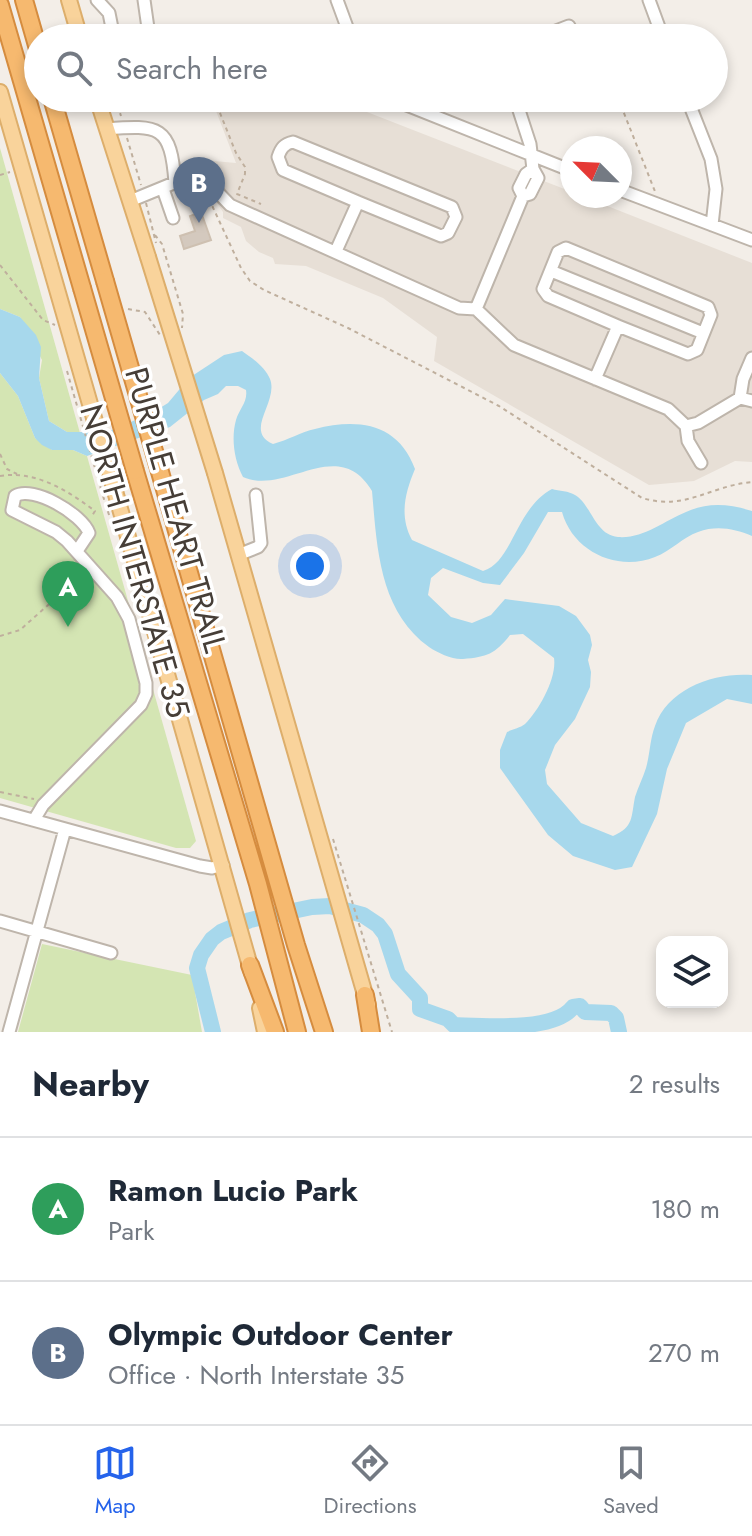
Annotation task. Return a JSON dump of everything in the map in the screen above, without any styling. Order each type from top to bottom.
[{"type":"highway","points":[[24,0],[31,24]]},
{"type":"highway","name":"PURPLE HEART TRAIL","points":[[0,5],[24,88]]},
{"type":"highway","name":"PURPLE HEART TRAIL","points":[[31,112],[258,884],[297,1032]]},
{"type":"highway","name":"PURPLE HEART TRAIL","points":[[56,112],[296,945],[324,1032]]},
{"type":"highway","points":[[249,963],[275,1032]]},
{"type":"highway","points":[[363,988],[374,1032]]},
{"type":"main road","points":[[69,0],[76,24]]},
{"type":"main road","name":"NORTH INTERSTATE 35","points":[[0,92],[223,865],[265,1032]]},
{"type":"main road","points":[[101,112],[140,200],[152,253],[238,555],[341,889],[363,988]]},
{"type":"street","points":[[97,0],[109,13],[111,24]]},
{"type":"street","points":[[144,0],[147,24]]},
{"type":"street","points":[[337,0],[346,24]]},
{"type":"street","points":[[649,0],[658,24]]},
{"type":"street","points":[[425,112],[560,166]]},
{"type":"street","points":[[476,309],[523,196],[530,194],[538,178],[519,112]]},
{"type":"street","points":[[693,112],[711,159],[716,189],[712,225]]},
{"type":"street","points":[[106,129],[149,127],[162,134],[172,153],[175,183]]},
{"type":"street","points":[[293,142],[307,147],[452,207],[456,217],[452,228],[441,236],[358,202],[283,170],[278,157],[282,148],[293,142]]},
{"type":"street","points":[[140,200],[164,192],[175,183],[193,176],[205,179],[230,205],[459,308],[476,309],[514,345],[668,409],[686,426],[688,441],[701,463]]},
{"type":"street","points":[[164,192],[173,218]]},
{"type":"street","points":[[632,195],[752,240]]},
{"type":"street","points":[[336,251],[358,202]]},
{"type":"street","points":[[566,248],[708,307],[711,315],[697,350],[688,354],[618,326],[548,296],[543,289],[558,252],[566,248]]},
{"type":"street","points":[[551,271],[703,333]]},
{"type":"street","points":[[595,379],[618,326]]},
{"type":"street","points":[[686,426],[746,399],[743,379],[752,358]]},
{"type":"street","points":[[34,820],[43,805],[141,705],[146,694],[146,683],[129,619],[117,597],[56,532],[12,510],[11,503],[15,496],[27,492],[62,507],[85,524],[89,533],[77,551]]},
{"type":"street","points":[[238,555],[261,543],[256,495]]},
{"type":"street","points":[[0,811],[200,866],[212,868],[223,865]]},
{"type":"street","points":[[9,1032],[65,829]]},
{"type":"street","points":[[0,921],[111,953]]},
{"type":"path","points":[[119,112],[152,253]]},
{"type":"path","points":[[220,112],[245,167],[237,194],[261,204]]},
{"type":"path","points":[[623,112],[660,206]]},
{"type":"path","points":[[0,175],[13,170]]},
{"type":"path","points":[[140,200],[164,192]]},
{"type":"path","points":[[206,193],[250,281],[499,406],[642,498],[675,503],[731,484],[752,482]]},
{"type":"path","points":[[0,454],[7,469],[60,487],[95,511],[85,524]]},
{"type":"path","points":[[0,476],[18,474]]},
{"type":"path","points":[[0,636],[20,630],[91,567]]},
{"type":"path","points":[[0,792],[32,798],[43,805]]},
{"type":"path","points":[[341,889],[377,979],[392,1032]]},
{"type":"shaded area","points":[[216,112],[367,112],[560,187],[560,208],[612,208],[752,263],[752,462],[735,461],[694,481],[649,485],[434,361],[437,337],[383,298],[306,266],[275,264],[273,258],[246,241],[241,227],[223,218],[223,212],[209,191],[203,160],[236,163]]},
{"type":"green space","points":[[0,148],[80,433],[67,432],[49,421],[39,378],[42,360],[20,317],[0,309]]},
{"type":"green space","points":[[0,373],[18,396],[35,438],[52,450],[73,450],[87,456],[196,841],[190,848],[176,848],[0,798]]},
{"type":"green space","points":[[42,944],[192,975],[202,1032],[18,1032]]},
{"type":"water","points":[[0,309],[20,317],[36,335],[41,347],[39,378],[49,421],[67,432],[107,432],[152,413],[168,403],[189,378],[224,355],[242,351],[262,367],[270,379],[270,397],[261,424],[265,438],[273,444],[310,430],[346,424],[387,433],[408,454],[415,469],[405,504],[406,522],[412,540],[483,571],[501,557],[530,509],[552,489],[575,495],[604,531],[618,537],[645,532],[686,512],[710,505],[752,511],[752,536],[726,529],[705,530],[655,557],[626,562],[612,560],[587,548],[576,538],[562,512],[548,512],[524,553],[500,585],[483,583],[443,568],[431,578],[428,595],[451,617],[472,623],[491,615],[505,599],[559,606],[576,616],[590,635],[590,687],[575,719],[555,745],[545,770],[547,784],[581,823],[613,836],[625,829],[646,768],[655,726],[661,713],[682,692],[723,676],[752,675],[752,704],[727,699],[686,723],[667,769],[657,814],[632,867],[615,870],[573,856],[548,835],[500,768],[500,750],[507,732],[521,727],[536,711],[550,684],[554,658],[523,634],[510,635],[495,650],[471,658],[450,657],[429,647],[412,632],[390,597],[379,555],[372,491],[358,475],[344,467],[328,467],[277,479],[259,481],[243,477],[236,456],[234,434],[246,390],[238,386],[226,386],[170,427],[87,456],[73,450],[52,450],[42,445],[35,438],[18,396],[0,373]]},
{"type":"building","points":[[201,212],[211,240],[184,249],[180,236],[195,231],[190,216]]},
{"type":"waterway","points":[[213,1032],[197,968],[201,955],[212,939],[250,920],[330,906],[363,915],[378,925],[385,934],[398,974],[420,998],[420,1009],[448,1019],[454,1025],[535,1024],[564,1015],[573,1007],[580,1006],[585,1012],[611,1013],[616,1018],[619,1032]]},
{"type":"place","name":"Olympic Outdoor Center","points":[[199,223]]},
{"type":"place","name":"Ramon Lucio Park","points":[[68,627]]}]
